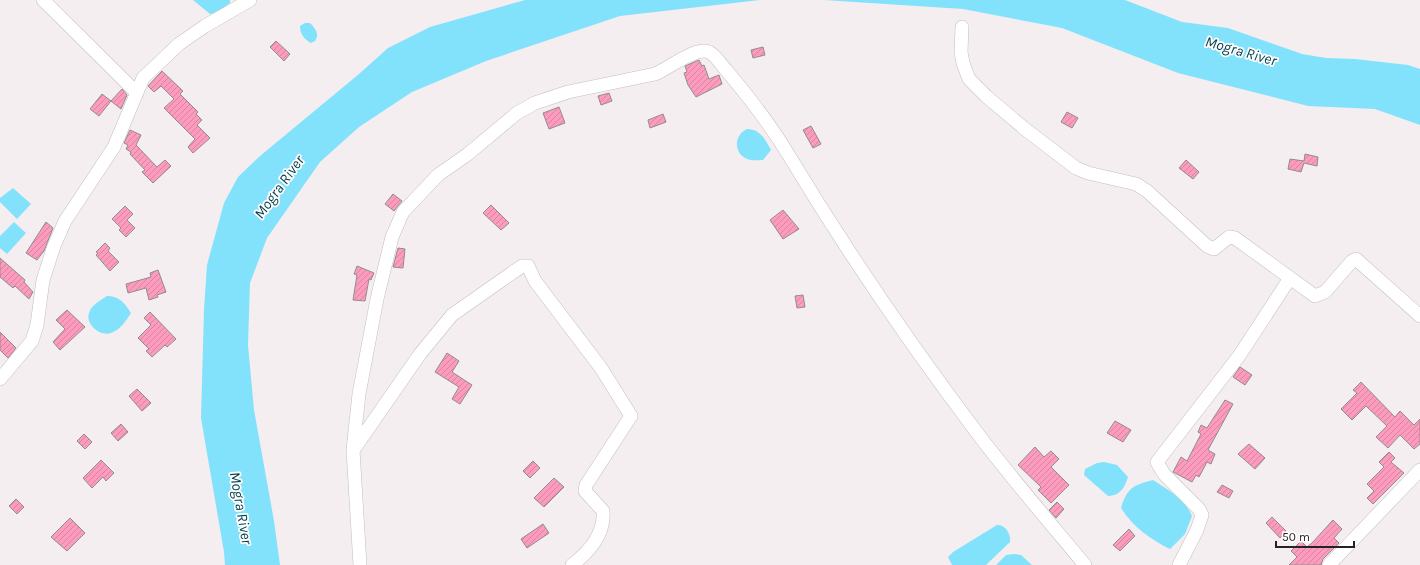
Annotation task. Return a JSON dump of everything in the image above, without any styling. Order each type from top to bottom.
[{"type":"street","points":[[42,0],[137,93]]},
{"type":"street","points":[[0,379],[32,341],[36,326],[43,280],[54,246],[65,221],[114,147],[142,78],[179,44],[205,26],[250,0]]},
{"type":"street","points":[[962,27],[961,52],[969,79],[1025,129],[1081,170],[1136,184],[1143,188],[1207,246],[1214,249],[1229,237],[1235,238],[1315,296],[1325,292],[1352,261],[1356,259],[1420,316]]},
{"type":"street","points":[[360,565],[353,450],[359,394],[377,299],[392,236],[402,212],[438,174],[468,154],[512,117],[535,103],[568,92],[655,74],[663,71],[684,58],[703,51],[709,52],[720,63],[776,135],[828,220],[923,358],[981,438],[1085,565]]},
{"type":"street","points":[[353,450],[420,354],[452,315],[522,266],[528,266],[534,281],[601,368],[631,416],[586,485],[585,491],[603,511],[602,528],[582,557],[572,565]]},
{"type":"street","points":[[1179,565],[1197,530],[1202,515],[1199,509],[1164,474],[1157,462],[1239,356],[1290,278]]},
{"type":"street","points":[[1329,565],[1420,470]]},
{"type":"water","points":[[193,0],[230,0],[230,3],[216,13],[210,14]]},
{"type":"water","name":"Mogra River","points":[[525,0],[760,0],[620,16],[486,61],[412,92],[359,127],[320,162],[267,238],[250,283],[248,345],[254,410],[274,521],[280,565],[225,565],[201,418],[204,310],[207,265],[224,203],[238,177],[260,156],[388,48],[430,27]]},
{"type":"water","name":"Mogra River","points":[[824,0],[1125,0],[1182,22],[1228,28],[1302,54],[1326,58],[1355,59],[1408,65],[1420,69],[1420,125],[1375,109],[1308,106],[1178,73],[1062,28],[963,9]]},
{"type":"water","points":[[305,23],[310,23],[316,31],[317,36],[315,41],[311,43],[304,38],[301,31],[300,26]]},
{"type":"water","points":[[747,129],[752,129],[759,133],[771,150],[763,160],[749,160],[739,153],[737,148],[738,140],[740,135]]},
{"type":"water","points":[[13,188],[31,204],[17,219],[0,202],[0,198]]},
{"type":"water","points":[[14,222],[26,233],[7,254],[0,248],[0,236]]},
{"type":"water","points":[[107,296],[115,297],[121,301],[131,313],[120,327],[114,332],[107,334],[94,329],[88,317],[90,310],[96,303]]},
{"type":"water","points":[[1104,462],[1117,465],[1128,477],[1119,493],[1112,496],[1108,496],[1084,475],[1085,469],[1097,463]]},
{"type":"water","points":[[1153,480],[1181,500],[1192,516],[1185,534],[1170,549],[1136,527],[1121,508],[1123,501],[1132,488]]},
{"type":"water","points":[[997,525],[1000,525],[1007,530],[1010,536],[1010,542],[986,565],[952,565],[948,557],[953,552]]},
{"type":"water","points":[[1006,555],[1021,555],[1032,565],[996,565]]},
{"type":"building","points":[[276,41],[290,54],[284,61],[270,47]]},
{"type":"building","points":[[763,47],[765,55],[753,58],[751,50]]},
{"type":"building","points":[[699,60],[702,66],[704,65],[709,79],[719,75],[722,84],[696,97],[688,85],[684,73],[687,72],[685,66]]},
{"type":"building","points":[[162,71],[183,91],[180,94],[198,112],[196,114],[202,120],[197,125],[210,138],[193,153],[188,147],[195,139],[164,108],[174,99],[161,86],[154,92],[148,86]]},
{"type":"building","points":[[122,89],[127,95],[121,109],[111,101]]},
{"type":"building","points":[[609,93],[612,101],[601,105],[598,96]]},
{"type":"building","points":[[102,94],[111,101],[99,116],[90,109]]},
{"type":"building","points":[[559,107],[565,123],[549,129],[543,113]]},
{"type":"building","points":[[1067,112],[1078,118],[1072,128],[1061,122]]},
{"type":"building","points":[[663,114],[666,122],[650,128],[648,120]]},
{"type":"building","points":[[811,126],[821,144],[813,148],[803,130]]},
{"type":"building","points":[[130,130],[141,135],[136,145],[157,167],[165,160],[171,166],[153,183],[142,172],[145,170],[130,154],[131,152],[126,149],[128,145],[124,143]]},
{"type":"building","points":[[1305,154],[1318,157],[1317,166],[1304,163],[1301,172],[1288,169],[1290,159],[1304,161]]},
{"type":"building","points":[[1186,160],[1199,172],[1193,179],[1179,168]]},
{"type":"building","points":[[393,194],[402,201],[394,211],[385,204]]},
{"type":"building","points":[[491,205],[509,223],[501,230],[483,213]]},
{"type":"building","points":[[125,206],[133,214],[127,220],[135,228],[126,237],[119,230],[121,228],[112,219]]},
{"type":"building","points":[[783,210],[799,229],[783,239],[770,220]]},
{"type":"building","points":[[46,222],[53,228],[44,251],[37,260],[26,253]]},
{"type":"building","points":[[105,243],[110,248],[108,251],[119,262],[110,271],[96,255],[98,253],[96,252]]},
{"type":"building","points":[[398,248],[405,249],[403,268],[393,267]]},
{"type":"building","points":[[0,258],[25,280],[24,282],[33,292],[29,299],[15,286],[13,288],[0,277]]},
{"type":"building","points":[[357,266],[374,273],[371,280],[369,279],[365,301],[353,300],[357,275],[354,274]]},
{"type":"building","points":[[158,270],[166,292],[149,300],[146,288],[128,293],[126,284],[151,277],[150,273]]},
{"type":"building","points":[[803,295],[805,307],[797,308],[795,296]]},
{"type":"building","points":[[67,310],[85,327],[60,350],[53,342],[65,329],[56,320]]},
{"type":"building","points":[[150,312],[176,339],[167,347],[165,345],[152,357],[146,351],[149,349],[138,338],[151,325],[144,318]]},
{"type":"building","points":[[0,332],[16,348],[8,358],[0,350]]},
{"type":"building","points":[[447,353],[459,361],[452,372],[472,385],[460,404],[452,399],[459,387],[435,372]]},
{"type":"building","points":[[1240,367],[1252,375],[1245,385],[1233,377]]},
{"type":"building","points":[[1361,382],[1395,417],[1400,411],[1414,425],[1420,419],[1420,444],[1414,449],[1400,435],[1388,448],[1376,437],[1387,426],[1366,406],[1352,420],[1341,409],[1357,393],[1353,390]]},
{"type":"building","points":[[137,389],[151,403],[142,411],[129,396]]},
{"type":"building","points":[[1225,400],[1233,404],[1208,450],[1215,454],[1211,464],[1207,462],[1199,477],[1196,475],[1192,482],[1173,472],[1181,457],[1187,461],[1201,434],[1198,432],[1201,425],[1207,428]]},
{"type":"building","points":[[1115,421],[1131,430],[1123,442],[1107,433]]},
{"type":"building","points":[[121,424],[128,432],[118,441],[111,433]]},
{"type":"building","points":[[84,434],[92,442],[85,449],[77,441]]},
{"type":"building","points":[[1249,444],[1265,458],[1255,469],[1238,454]]},
{"type":"building","points":[[1035,447],[1044,457],[1051,451],[1059,459],[1051,467],[1069,485],[1051,503],[1038,490],[1041,487],[1018,465]]},
{"type":"building","points":[[1389,452],[1395,458],[1391,462],[1404,473],[1373,504],[1367,498],[1374,491],[1367,484],[1384,467],[1379,462]]},
{"type":"building","points":[[101,460],[114,473],[106,481],[103,477],[92,488],[83,478]]},
{"type":"building","points":[[533,461],[540,468],[530,478],[523,471]]},
{"type":"building","points":[[554,478],[564,487],[544,507],[534,498]]},
{"type":"building","points":[[1222,485],[1233,491],[1229,498],[1217,492]]},
{"type":"building","points":[[16,499],[24,507],[17,514],[9,506]]},
{"type":"building","points":[[1057,502],[1064,509],[1056,518],[1049,510]]},
{"type":"building","points":[[1272,517],[1286,531],[1280,538],[1266,523]]},
{"type":"building","points":[[70,518],[85,533],[67,551],[51,537]]},
{"type":"building","points":[[1333,520],[1342,529],[1334,538],[1339,543],[1323,559],[1321,565],[1289,565],[1297,557],[1291,551],[1301,541],[1307,547]]},
{"type":"building","points":[[543,524],[549,533],[527,548],[521,539]]},
{"type":"building","points":[[1129,529],[1135,536],[1120,551],[1113,545]]}]
